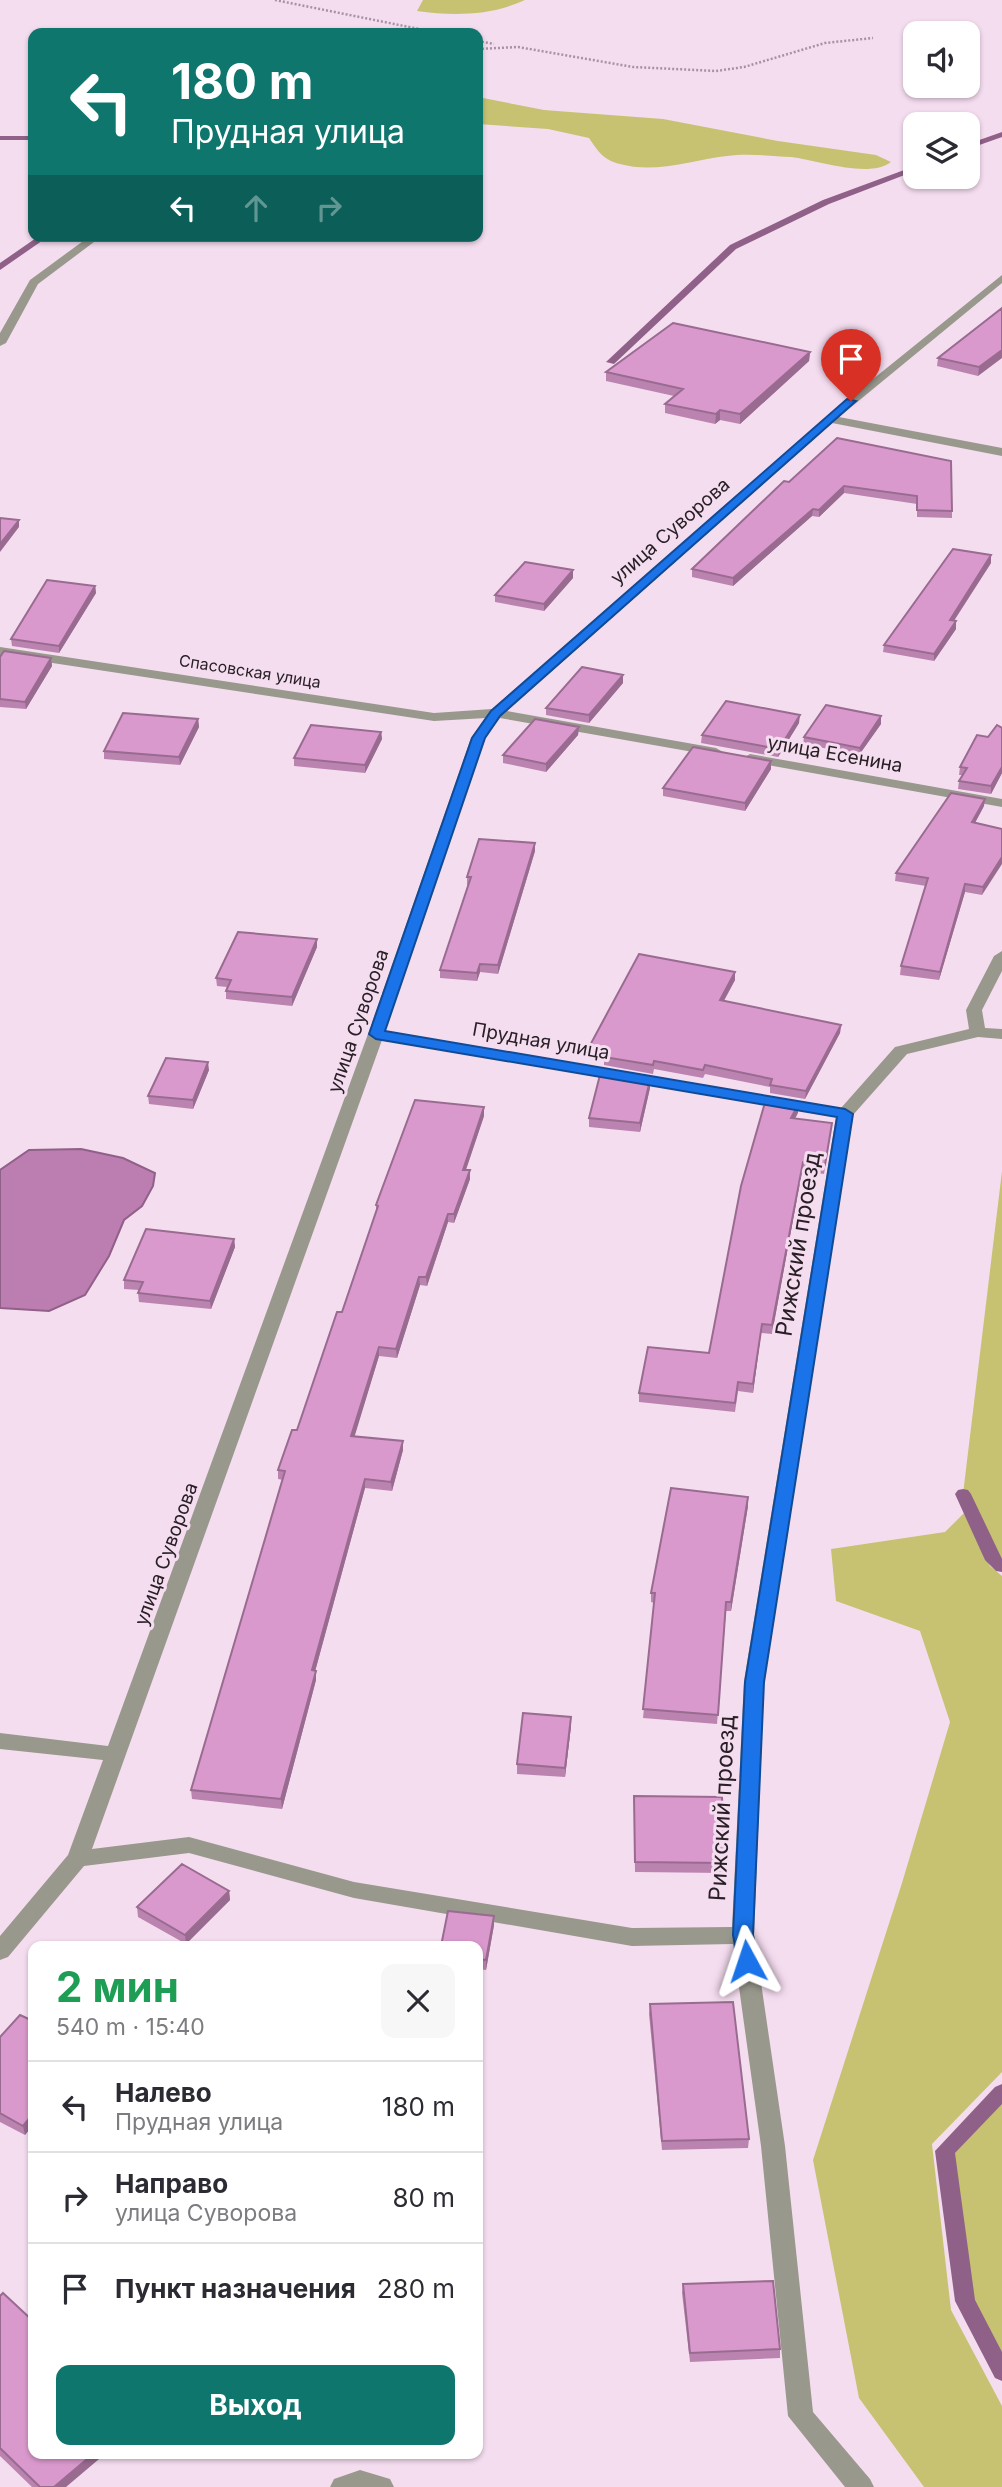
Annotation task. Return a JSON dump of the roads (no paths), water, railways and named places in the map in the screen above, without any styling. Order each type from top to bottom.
[{"type":"street","points":[[0,343],[34,282],[89,242]]},
{"type":"street","name":"улица Суворова","points":[[0,1951],[78,1859],[376,1034],[478,738],[496,713],[830,419],[1002,278]]},
{"type":"street","points":[[830,419],[1002,452]]},
{"type":"street","name":"Спасовская улица","points":[[0,651],[434,717],[496,713]]},
{"type":"street","name":"улица Есенина","points":[[496,713],[1002,803]]},
{"type":"street","points":[[978,1032],[974,1010],[1002,956]]},
{"type":"street","points":[[845,1114],[901,1050],[978,1032],[1002,1034]]},
{"type":"street","name":"Прудная улица","points":[[376,1034],[845,1114]]},
{"type":"street","name":"Рижский проезд","points":[[845,1114],[754,1682],[743,1935],[773,2146],[801,2416],[861,2487]]},
{"type":"street","points":[[0,1741],[116,1754]]},
{"type":"street","points":[[78,1859],[189,1845],[354,1890],[632,1937],[743,1935]]},
{"type":"street","points":[[343,2487],[360,2482],[381,2487]]},
{"type":"waterway","points":[[980,142],[1002,134]]},
{"type":"waterway","points":[[0,138],[28,138]]},
{"type":"waterway","points":[[611,362],[733,247],[826,202],[903,173]]},
{"type":"waterway","points":[[0,267],[36,242]]},
{"type":"waterway","points":[[963,1494],[993,1560],[1002,1567]]},
{"type":"waterway","points":[[1002,2092],[945,2151],[965,2301],[1002,2372]]}]
